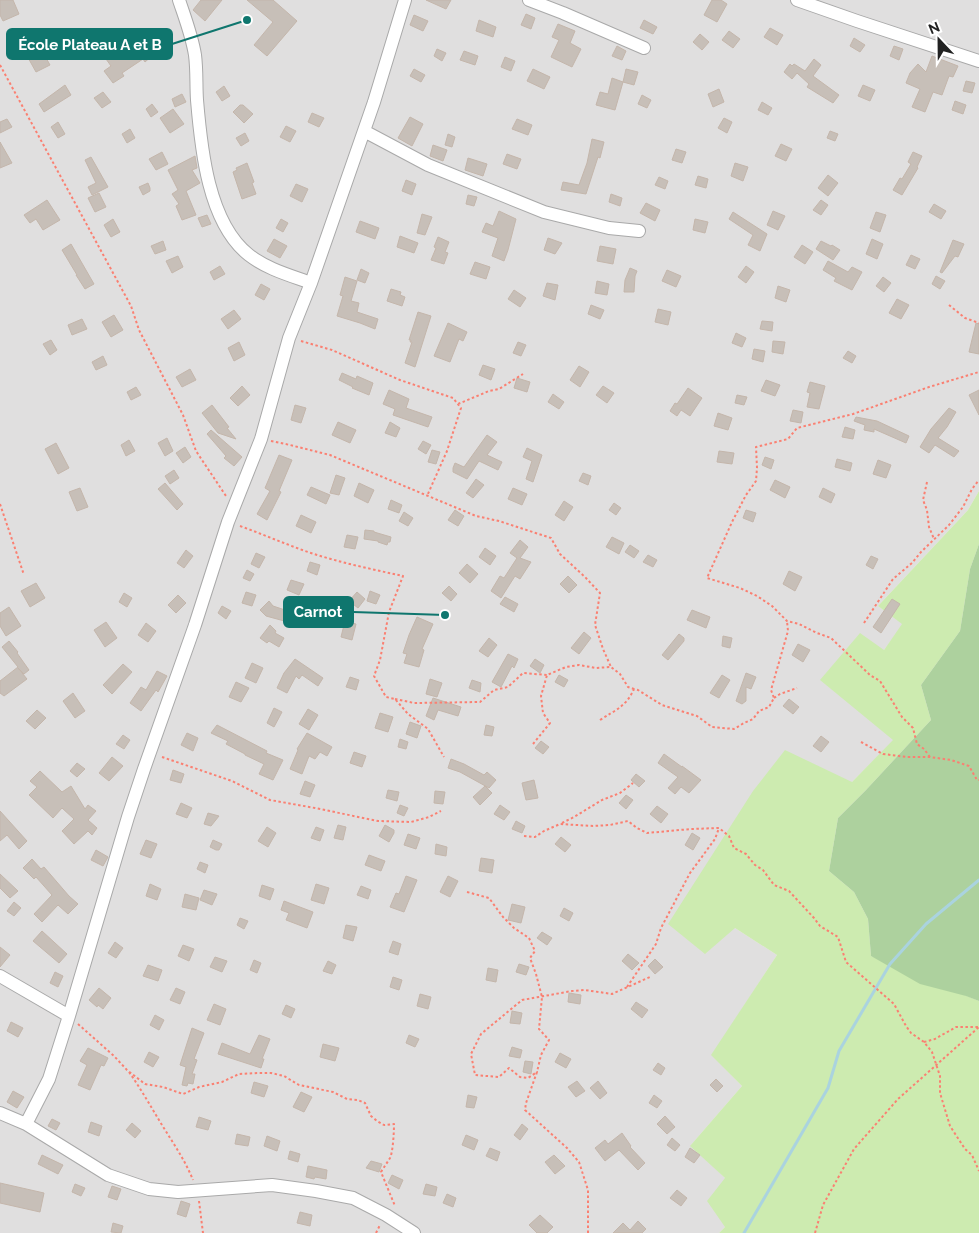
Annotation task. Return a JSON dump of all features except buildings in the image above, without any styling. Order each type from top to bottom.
[{"type":"street","points":[[179,0],[192,38],[202,151],[213,196],[221,217],[235,242],[248,254],[265,266],[311,283]]},
{"type":"street","points":[[26,1124],[49,1079],[70,1016],[128,817],[196,625],[230,517],[261,439],[289,338],[311,283],[374,102],[405,0]]},
{"type":"street","points":[[528,0],[644,48]]},
{"type":"street","points":[[797,0],[979,61]]},
{"type":"street","points":[[364,131],[428,165],[544,212],[609,228],[639,231]]},
{"type":"street","points":[[0,976],[70,1016]]},
{"type":"street","points":[[0,1113],[26,1124],[108,1175],[149,1189],[178,1192],[272,1185],[316,1191],[353,1198],[386,1214],[414,1233]]},
{"type":"path","points":[[0,65],[131,306],[139,330],[183,415],[196,451],[226,496],[230,517],[262,534],[306,551],[353,565],[404,576],[389,612],[380,660],[374,676],[386,697],[414,703],[480,702],[494,690],[508,687],[523,673],[547,675],[566,667],[579,665],[596,668],[611,666]]},
{"type":"path","points":[[949,305],[965,318],[979,323]]},
{"type":"path","points":[[289,338],[332,350],[400,380],[453,398],[461,408],[447,451],[426,496]]},
{"type":"path","points":[[930,757],[917,744],[914,728],[902,717],[880,681],[870,675],[831,638],[799,624],[787,621],[772,606],[757,596],[740,588],[707,578],[732,522],[756,480],[756,447],[788,439],[797,428],[853,414],[928,387],[979,372]]},
{"type":"path","points":[[458,404],[489,391],[499,389],[523,374]]},
{"type":"path","points":[[261,439],[330,455],[476,516],[499,521],[551,538],[560,554],[600,593],[595,625],[611,666],[620,674],[628,688],[638,690],[662,705],[697,716],[712,727],[734,729],[753,719],[759,711],[769,706],[774,698],[780,694],[796,688]]},
{"type":"path","points":[[864,624],[893,580],[948,525],[979,480]]},
{"type":"path","points":[[927,482],[923,500],[934,539]]},
{"type":"path","points":[[0,504],[24,575]]},
{"type":"path","points":[[774,698],[771,690],[788,632],[787,621]]},
{"type":"path","points":[[533,744],[550,723],[543,713],[541,696],[547,675]]},
{"type":"path","points":[[600,720],[620,708],[630,698],[634,689]]},
{"type":"path","points":[[395,699],[408,714],[428,729],[444,757]]},
{"type":"path","points":[[862,742],[883,754],[906,758],[930,757],[951,760],[970,766],[976,780],[979,780]]},
{"type":"path","points":[[150,753],[232,781],[270,800],[378,821],[412,822],[441,811]]},
{"type":"path","points":[[524,836],[535,837],[602,800],[620,793],[633,784]]},
{"type":"path","points":[[560,824],[593,826],[628,821],[647,833],[719,828],[729,836],[734,848],[746,854],[763,870],[774,885],[788,891],[820,926],[838,937],[846,962],[894,1004],[911,1033],[924,1042],[932,1052],[940,1076],[940,1093],[950,1126],[965,1149],[972,1155],[979,1171]]},
{"type":"path","points":[[627,987],[656,944],[661,928],[690,873],[715,839],[719,828]]},
{"type":"path","points":[[467,892],[489,898],[503,917],[514,928],[529,938],[535,951],[530,958],[542,997],[539,1029],[549,1040],[540,1055],[537,1072],[525,1110],[579,1162],[588,1190],[588,1233]]},
{"type":"path","points":[[537,1072],[528,1078],[520,1077],[509,1068],[499,1077],[475,1076],[470,1054],[481,1034],[522,1000],[585,990],[612,994],[650,977]]},
{"type":"path","points":[[70,1016],[114,1056],[142,1091],[179,1152],[198,1190],[203,1233]]},
{"type":"path","points":[[924,1042],[935,1039],[956,1027],[979,1026]]},
{"type":"path","points":[[814,1233],[823,1205],[854,1149],[898,1099],[979,1026]]},
{"type":"path","points":[[127,1070],[145,1084],[163,1086],[183,1094],[199,1087],[222,1082],[239,1074],[271,1073],[284,1076],[299,1086],[333,1092],[347,1099],[365,1103],[371,1116],[377,1121],[384,1125],[394,1124],[391,1156],[381,1172],[395,1206]]},
{"type":"shaded area","points":[[0,0],[979,0],[979,491],[968,510],[878,606],[903,624],[884,650],[894,740],[852,782],[735,928],[777,955],[712,1055],[742,1086],[691,1145],[725,1178],[725,1227],[719,1233],[0,1233]]},
{"type":"green space","points":[[979,491],[979,544],[970,569],[960,631],[921,685],[931,720],[838,818],[829,871],[854,892],[868,919],[871,956],[979,1001],[979,1233],[719,1233],[725,1227],[707,1201],[725,1178],[690,1146],[742,1086],[711,1055],[777,955],[735,928],[705,954],[668,924],[753,791],[785,750],[852,782],[893,740],[820,680],[860,633],[884,650],[902,624],[878,606],[968,510]]},
{"type":"green space","points":[[979,544],[979,1001],[920,984],[871,956],[868,919],[854,892],[829,871],[838,818],[931,720],[921,685],[960,631],[970,569]]},
{"type":"waterway","points":[[744,1233],[828,1088],[839,1051],[890,964],[926,924],[979,880]]},
{"type":"place","name":"École Plateau A et B","points":[[247,20]]},
{"type":"place","name":"Carnot","points":[[445,615]]}]
